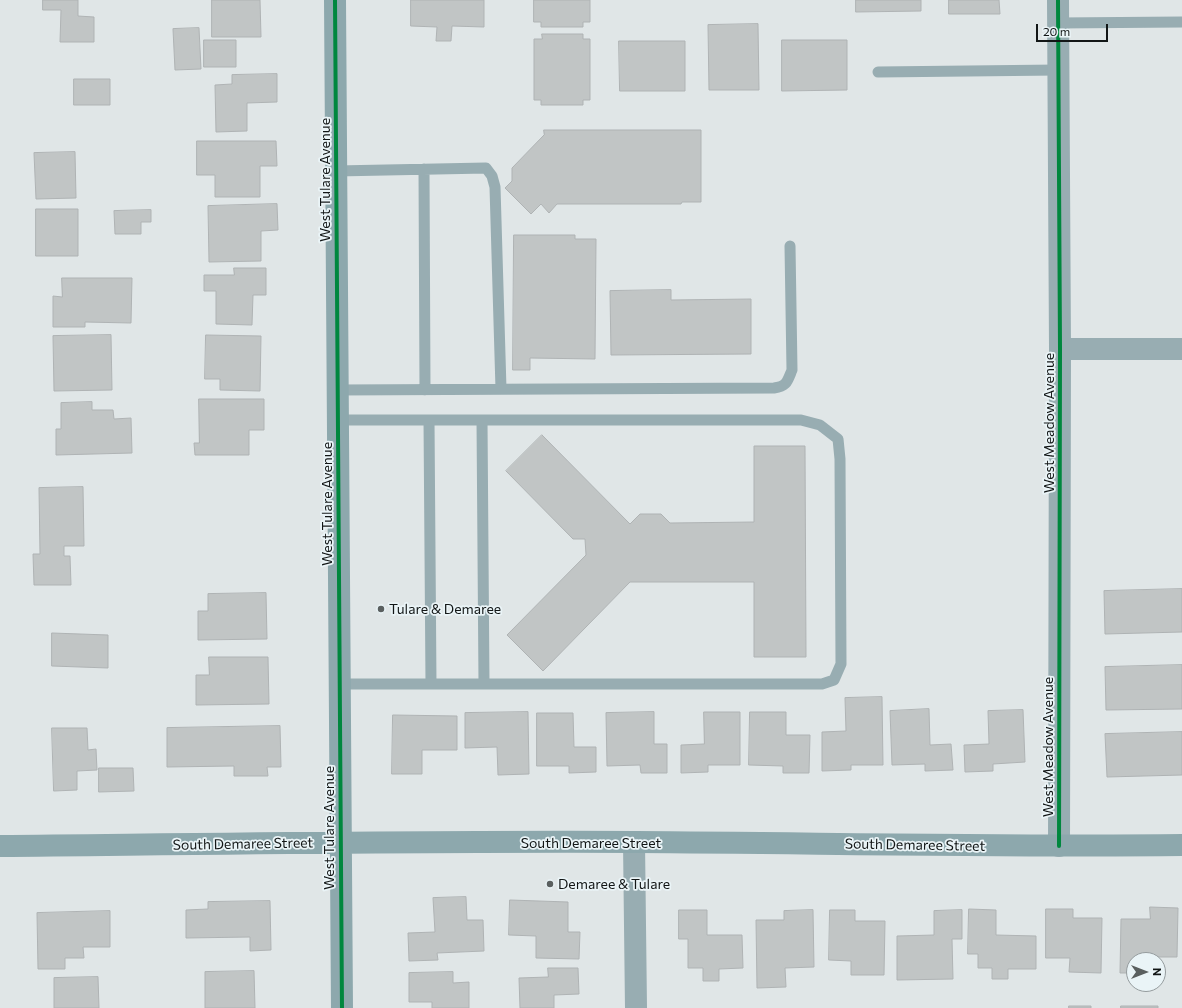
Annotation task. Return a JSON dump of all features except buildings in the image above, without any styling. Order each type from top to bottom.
[{"type":"main road","name":"West Tulare Avenue","points":[[336,0],[342,1008]]},
{"type":"main road","name":"South Demaree Street","points":[[0,846],[634,842],[1059,846],[1182,845]]},
{"type":"street","name":"West Meadow Avenue","points":[[1058,0],[1060,349],[1059,846]]},
{"type":"street","points":[[1060,349],[1182,349]]},
{"type":"street","points":[[634,842],[636,1008]]},
{"type":"lane","points":[[1058,23],[1182,22]]},
{"type":"lane","points":[[878,72],[1058,70]]},
{"type":"lane","points":[[336,171],[486,168],[492,176],[495,187],[501,389]]},
{"type":"lane","points":[[424,169],[425,390]]},
{"type":"lane","points":[[338,390],[774,388],[783,386],[788,382],[792,370],[790,246]]},
{"type":"lane","points":[[338,420],[801,420],[820,425],[838,439],[840,467],[841,664],[834,680],[822,684],[339,684]]},
{"type":"lane","points":[[429,420],[431,684]]},
{"type":"lane","points":[[482,420],[484,684]]},
{"type":"cycle path","points":[[335,0],[342,1008]]},
{"type":"cycle path","points":[[1058,0],[1060,349],[1059,846]]},
{"type":"place","name":"Tulare & Demaree","points":[[381,609]]},
{"type":"place","name":"Demaree & Tulare","points":[[550,884]]}]
